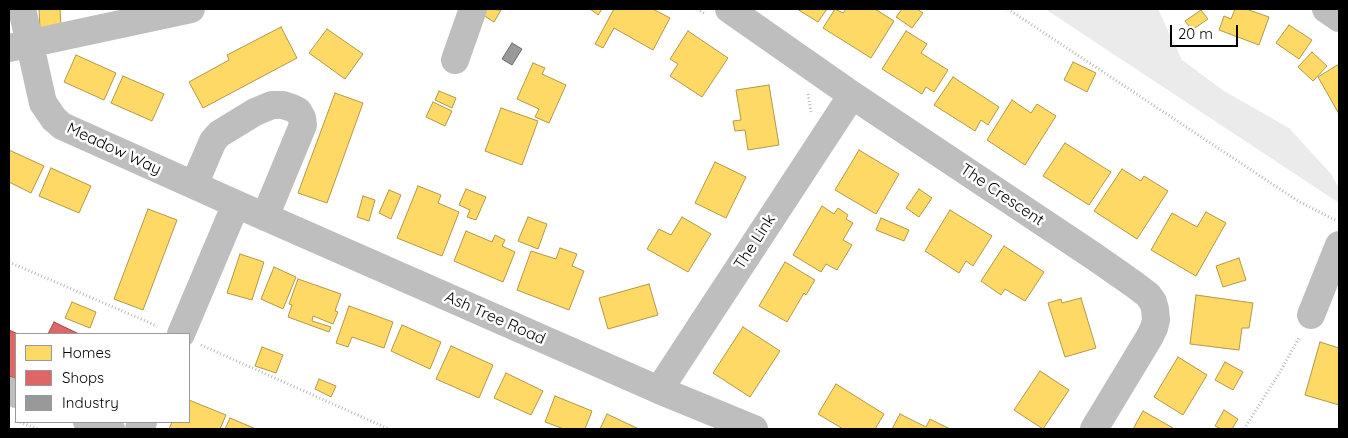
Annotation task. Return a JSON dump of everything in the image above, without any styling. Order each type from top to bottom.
[{"type":"street","name":"Meadow Way","points":[[22,9],[19,45],[43,103],[54,119],[62,126],[76,133],[236,204]]},
{"type":"street","points":[[19,45],[191,9]]},
{"type":"street","points":[[455,60],[473,9]]},
{"type":"street","points":[[1326,9],[1339,18]]},
{"type":"street","name":"The Crescent","points":[[721,14],[852,95],[1135,284],[1148,295],[1155,309],[1156,320],[1154,328],[1094,429]]},
{"type":"street","name":"The Link","points":[[659,390],[852,95]]},
{"type":"street","points":[[194,185],[213,141],[219,134],[255,112],[272,105],[283,105],[292,108],[298,111],[303,125],[265,217]]},
{"type":"street","points":[[180,333],[236,204]]},
{"type":"street","name":"Ash Tree Road","points":[[236,204],[659,390],[754,429]]},
{"type":"street","points":[[1311,315],[1339,245]]},
{"type":"street","points":[[90,423],[111,429]]},
{"type":"path","points":[[697,9],[721,14]]},
{"type":"path","points":[[1008,9],[1298,201],[1339,222]]},
{"type":"path","points":[[807,90],[812,118]]},
{"type":"path","points":[[9,262],[174,333]]},
{"type":"path","points":[[1244,429],[1280,372],[1311,315]]},
{"type":"path","points":[[190,340],[389,429]]},
{"type":"path","points":[[23,423],[38,429]]},
{"type":"shaded area","points":[[1045,9],[1158,9],[1182,60],[1224,91],[1289,128],[1332,175],[1339,189],[1339,203]]},
{"type":"building: Homes","points":[[39,9],[60,9],[61,27],[40,29]]},
{"type":"building: Homes","points":[[487,9],[501,10],[494,22],[483,15]]},
{"type":"building: Homes","points":[[590,9],[602,9],[598,15]]},
{"type":"building: Homes","points":[[614,9],[653,9],[670,18],[653,50],[614,28],[603,48],[595,44]]},
{"type":"building: Homes","points":[[797,9],[827,9],[818,22]]},
{"type":"building: Homes","points":[[835,9],[843,13],[846,9],[875,9],[894,21],[871,58],[823,28]]},
{"type":"building: Homes","points":[[902,9],[917,9],[923,13],[912,28],[896,17]]},
{"type":"building: Homes","points":[[1235,9],[1246,9],[1269,17],[1259,45],[1219,30],[1224,16],[1231,19]]},
{"type":"building: Homes","points":[[1201,10],[1208,19],[1192,30],[1185,21]]},
{"type":"building: Homes","points":[[1289,25],[1312,40],[1299,59],[1276,43]]},
{"type":"building: Homes","points":[[281,27],[297,58],[203,108],[189,82],[229,60],[227,55]]},
{"type":"building: Homes","points":[[327,29],[363,54],[345,79],[309,53]]},
{"type":"building: Homes","points":[[688,31],[728,58],[702,97],[670,76],[678,64],[670,59]]},
{"type":"building: Homes","points":[[906,31],[927,44],[921,53],[948,70],[934,92],[926,87],[922,94],[882,69]]},
{"type":"building: Homes","points":[[1312,52],[1327,66],[1313,81],[1298,67]]},
{"type":"building: Homes","points":[[76,55],[116,73],[104,100],[64,82]]},
{"type":"building: Homes","points":[[1073,62],[1096,73],[1087,92],[1064,80]]},
{"type":"building: Homes","points":[[533,63],[545,68],[542,74],[566,85],[549,123],[535,117],[539,109],[517,99]]},
{"type":"building: Homes","points":[[1339,64],[1339,114],[1318,77]]},
{"type":"building: Homes","points":[[123,76],[164,94],[152,121],[111,103]]},
{"type":"building: Homes","points":[[953,77],[999,107],[988,125],[981,120],[975,131],[934,105]]},
{"type":"building: Homes","points":[[769,85],[779,145],[748,150],[745,130],[735,131],[733,121],[741,120],[736,90]]},
{"type":"building: Homes","points":[[439,91],[456,98],[452,108],[435,100]]},
{"type":"building: Homes","points":[[335,93],[363,103],[327,203],[298,193]]},
{"type":"building: Homes","points":[[1012,100],[1031,113],[1037,104],[1056,116],[1025,165],[987,140]]},
{"type":"building: Homes","points":[[433,102],[452,111],[445,126],[426,117]]},
{"type":"building: Homes","points":[[501,108],[538,121],[522,165],[485,151]]},
{"type":"building: Homes","points":[[1065,143],[1111,172],[1089,205],[1043,176]]},
{"type":"building: Homes","points":[[9,150],[44,166],[31,193],[9,182]]},
{"type":"building: Homes","points":[[859,150],[899,174],[876,214],[835,190]]},
{"type":"building: Homes","points":[[715,162],[746,177],[726,218],[695,203]]},
{"type":"building: Homes","points":[[51,168],[91,186],[79,213],[39,196]]},
{"type":"building: Homes","points":[[1122,169],[1141,181],[1144,176],[1168,191],[1137,239],[1094,211]]},
{"type":"building: Homes","points":[[418,186],[441,195],[438,203],[459,212],[442,256],[397,238]]},
{"type":"building: Homes","points":[[466,189],[486,197],[476,220],[467,217],[470,210],[459,205]]},
{"type":"building: Homes","points":[[919,189],[932,198],[919,217],[906,208]]},
{"type":"building: Homes","points":[[389,190],[401,195],[391,219],[379,213]]},
{"type":"building: Homes","points":[[363,196],[375,200],[369,221],[357,217]]},
{"type":"building: Homes","points":[[822,206],[834,214],[838,208],[848,215],[846,219],[853,223],[843,240],[852,245],[837,270],[826,264],[821,272],[793,255]]},
{"type":"building: Homes","points":[[148,209],[177,220],[143,310],[114,299]]},
{"type":"building: Homes","points":[[950,210],[992,236],[973,266],[966,261],[959,273],[925,251]]},
{"type":"building: Homes","points":[[1206,212],[1226,223],[1196,276],[1151,250],[1172,213],[1197,227]]},
{"type":"building: Homes","points":[[528,217],[547,224],[538,249],[518,241]]},
{"type":"building: Homes","points":[[682,217],[711,234],[688,272],[647,249],[659,229],[671,235]]},
{"type":"building: Homes","points":[[881,218],[909,230],[904,241],[876,230]]},
{"type":"building: Homes","points":[[466,231],[492,242],[495,235],[505,240],[502,246],[515,252],[503,282],[454,261]]},
{"type":"building: Homes","points":[[1004,246],[1044,272],[1025,301],[1005,289],[1001,295],[981,281]]},
{"type":"building: Homes","points":[[560,248],[577,254],[572,266],[584,271],[569,310],[517,290],[531,251],[556,259]]},
{"type":"building: Homes","points":[[240,254],[264,262],[252,300],[227,293]]},
{"type":"building: Homes","points":[[1239,258],[1246,280],[1223,287],[1216,266]]},
{"type":"building: Homes","points":[[785,262],[815,280],[806,295],[804,293],[787,322],[759,306]]},
{"type":"building: Homes","points":[[274,267],[296,277],[283,309],[261,299]]},
{"type":"building: Homes","points":[[298,279],[341,294],[335,311],[338,312],[333,324],[313,316],[312,321],[331,327],[329,332],[288,317],[292,305],[289,304]]},
{"type":"building: Homes","points":[[649,284],[658,315],[608,329],[599,298]]},
{"type":"building: Homes","points":[[1196,295],[1253,303],[1249,328],[1242,328],[1239,350],[1190,344]]},
{"type":"building: Homes","points":[[1081,298],[1096,348],[1065,357],[1048,303],[1061,299],[1062,303]]},
{"type":"building: Homes","points":[[72,302],[96,312],[90,328],[65,318]]},
{"type":"building: Homes","points":[[349,306],[393,322],[384,348],[352,337],[348,347],[336,343]]},
{"type":"building: Homes","points":[[402,325],[441,342],[430,369],[391,351]]},
{"type":"building: Homes","points":[[743,327],[780,351],[750,397],[713,373]]},
{"type":"building: Homes","points":[[1320,342],[1339,348],[1339,405],[1305,395]]},
{"type":"building: Homes","points":[[451,346],[493,365],[479,398],[436,379]]},
{"type":"building: Homes","points":[[262,347],[283,355],[276,373],[255,366]]},
{"type":"building: Homes","points":[[1178,357],[1207,375],[1183,415],[1154,397]]},
{"type":"building: Homes","points":[[1225,362],[1243,372],[1233,390],[1215,380]]},
{"type":"building: Homes","points":[[1040,371],[1069,390],[1043,429],[1014,410]]},
{"type":"building: Homes","points":[[506,373],[543,391],[531,415],[494,398]]},
{"type":"building: Homes","points":[[319,379],[336,386],[331,397],[315,389]]},
{"type":"building: Homes","points":[[836,384],[884,414],[875,429],[843,429],[818,414]]},
{"type":"building: Homes","points":[[555,396],[592,411],[585,429],[564,429],[545,422]]},
{"type":"building: Homes","points":[[190,400],[226,415],[220,429],[169,429],[172,423],[190,423]]},
{"type":"building: Homes","points":[[1224,410],[1238,419],[1232,429],[1221,429],[1215,426]]},
{"type":"building: Homes","points":[[1143,411],[1173,428],[1133,429]]},
{"type":"building: Homes","points":[[607,414],[639,429],[600,429]]},
{"type":"building: Homes","points":[[900,414],[926,427],[930,419],[948,428],[892,429]]},
{"type":"building: Homes","points":[[230,418],[256,429],[225,429]]},
{"type":"building: Shops","points":[[54,322],[77,333],[48,333]]},
{"type":"building: Shops","points":[[9,330],[16,333],[15,379],[9,376]]},
{"type":"building: Industry","points":[[512,43],[522,49],[512,65],[502,59]]}]
